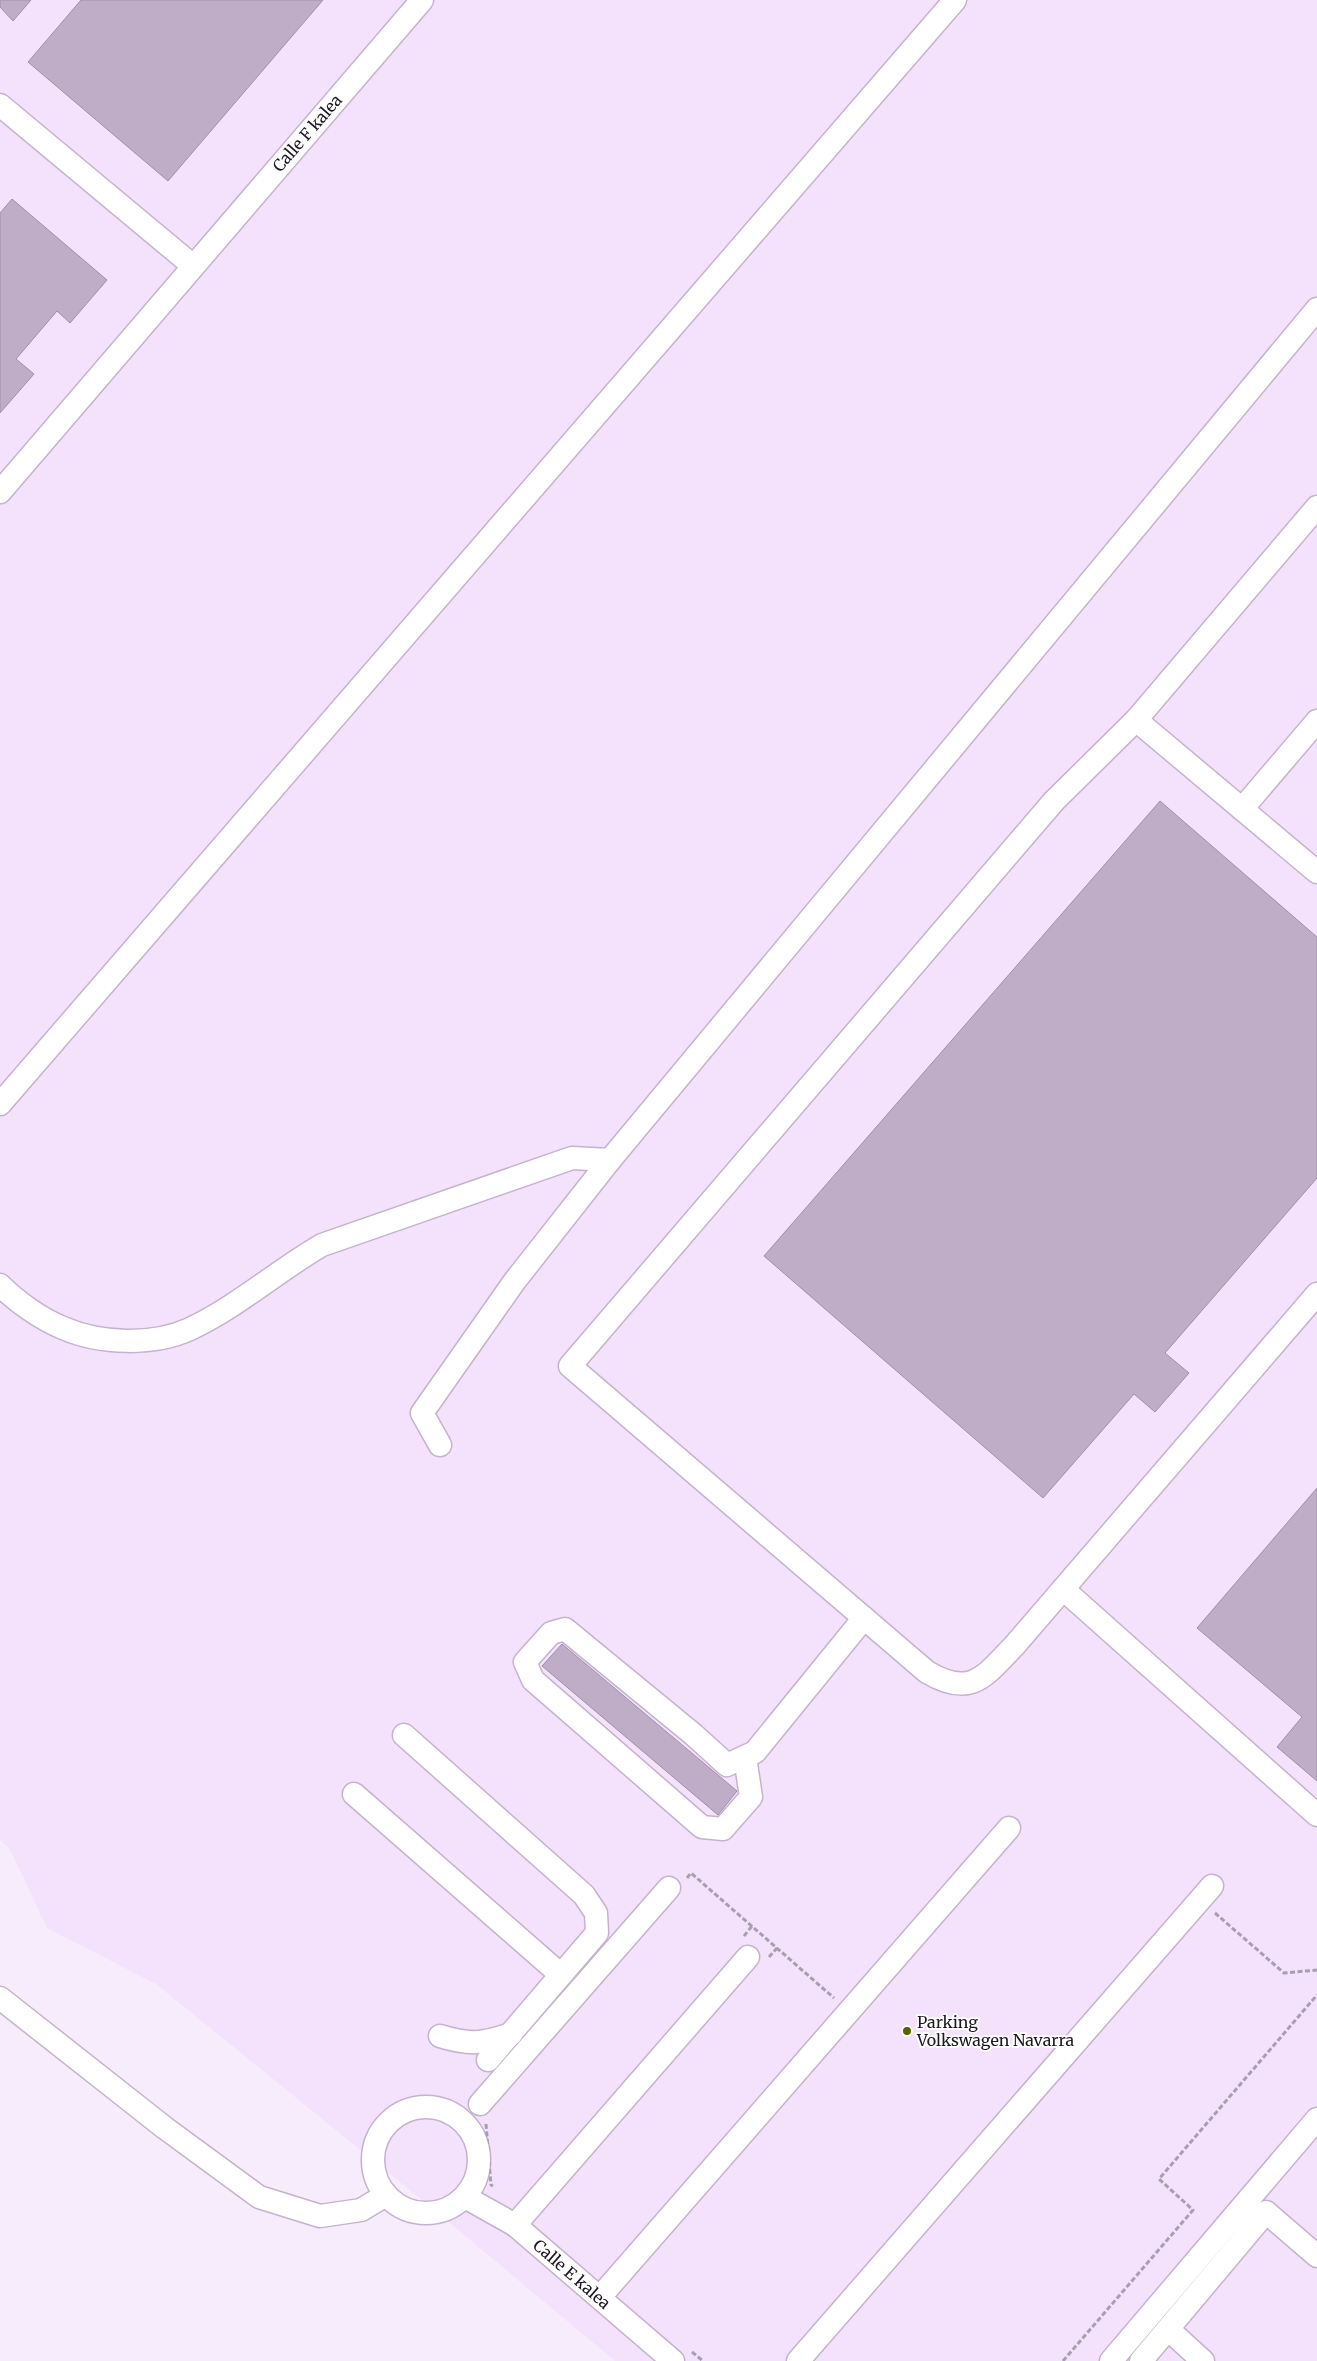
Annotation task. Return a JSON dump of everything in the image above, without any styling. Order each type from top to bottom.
[{"type":"street","name":"Calle F kalea","points":[[0,492],[192,265],[422,0]]},
{"type":"street","points":[[0,1104],[956,0]]},
{"type":"street","points":[[0,105],[192,265]]},
{"type":"street","points":[[440,1445],[422,1414],[514,1282],[610,1160],[1317,309]]},
{"type":"street","points":[[1317,507],[1136,720],[1054,801],[570,1366],[927,1672],[946,1683],[963,1684],[983,1677],[1063,1589],[1317,1294]]},
{"type":"street","points":[[1136,720],[1317,872]]},
{"type":"street","points":[[1242,809],[1317,721]]},
{"type":"street","points":[[0,1285],[12,1297],[63,1328],[118,1341],[161,1338],[189,1330],[322,1245],[572,1158],[610,1160]]},
{"type":"street","points":[[1063,1589],[1317,1815]]},
{"type":"street","points":[[745,1757],[750,1797],[723,1829],[702,1827],[533,1680],[525,1662],[551,1633],[566,1629],[694,1735],[727,1765],[755,1752],[864,1618]]},
{"type":"street","points":[[404,1735],[584,1895],[596,1913],[597,1933],[488,2060]]},
{"type":"street","points":[[354,1794],[561,1975]]},
{"type":"street","points":[[600,2297],[1009,1828]]},
{"type":"street","points":[[483,2110],[677,1884]]},
{"type":"street","points":[[798,2361],[1212,1886]]},
{"type":"street","points":[[515,2225],[752,1952]]},
{"type":"street","points":[[0,1998],[165,2128],[259,2197],[320,2216],[361,2210],[386,2195]]},
{"type":"street","points":[[440,2036],[463,2043],[491,2041],[511,2034]]},
{"type":"street","points":[[423,2107],[441,2109],[457,2117],[470,2130],[478,2146],[479,2164],[475,2182],[464,2197],[450,2207],[432,2212],[414,2212],[399,2206],[386,2195],[377,2180],[375,2172],[374,2147],[381,2132],[392,2119],[406,2110],[423,2107]]},
{"type":"street","points":[[1111,2361],[1317,2119]]},
{"type":"street","name":"Calle E kalea","points":[[464,2197],[515,2225],[673,2361]]},
{"type":"street","points":[[1141,2361],[1266,2212],[1317,2256]]},
{"type":"street","points":[[1168,2329],[1204,2361]]},
{"type":"path","points":[[677,1884],[691,1873],[849,2011]]},
{"type":"path","points":[[752,1926],[752,1952],[777,1948]]},
{"type":"path","points":[[1063,2361],[1193,2210],[1159,2179],[1317,1996]]},
{"type":"path","points":[[483,2110],[491,2185],[496,2189]]},
{"type":"shaded area","points":[[0,0],[1317,0],[1317,2361],[615,2361],[433,2209],[156,1984],[47,1928],[10,1849],[0,1840]]},
{"type":"building","points":[[0,0],[31,0],[13,21],[0,7]]},
{"type":"building","points":[[81,0],[323,0],[168,181],[28,62]]},
{"type":"building","points":[[12,199],[107,280],[70,323],[57,311],[16,359],[34,374],[0,413],[0,213]]},
{"type":"building","points":[[1160,801],[1317,937],[1317,1178],[1165,1353],[1189,1373],[1155,1412],[1134,1394],[1043,1498],[764,1256]]},
{"type":"building","points":[[1317,1488],[1317,1781],[1277,1747],[1302,1717],[1197,1628]]},
{"type":"building","points":[[562,1644],[737,1791],[718,1815],[542,1666]]},
{"type":"place","name":"Parking Volkswagen Navarra","points":[[907,2031]]}]
